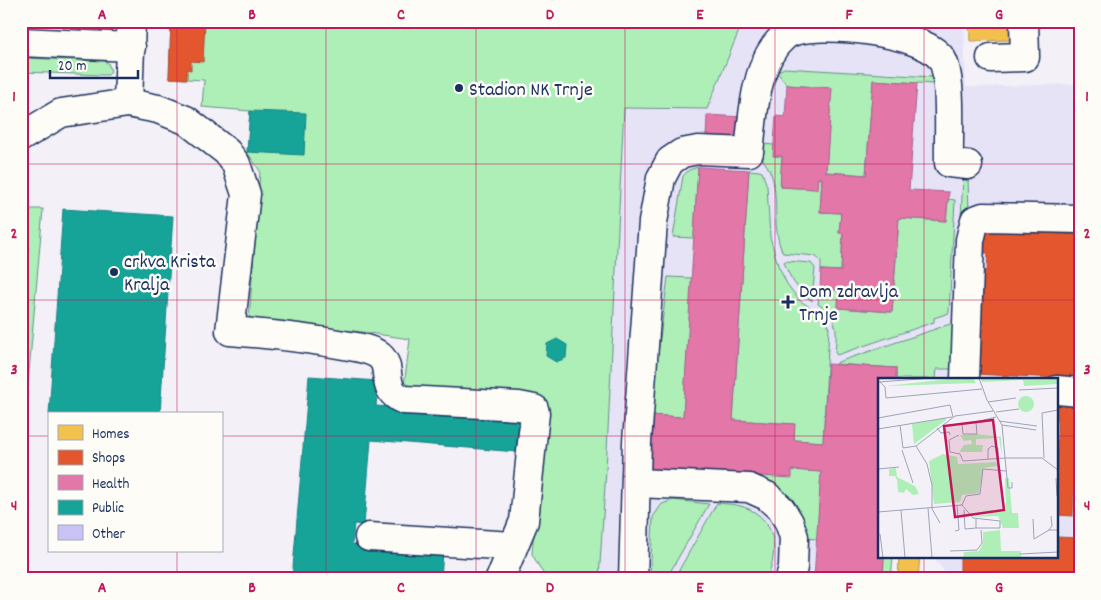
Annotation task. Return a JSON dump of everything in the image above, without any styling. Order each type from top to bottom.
[{"type":"street","points":[[992,58],[1025,57],[1024,21]]},
{"type":"street","points":[[633,579],[637,442],[653,222],[661,178],[670,161],[682,153],[698,150],[749,152],[753,116],[760,80],[766,62],[775,46],[788,33],[813,28],[866,30],[910,39],[928,46],[942,58],[948,87],[949,163],[968,165]]},
{"type":"street","points":[[21,42],[131,34],[128,103]]},
{"type":"street","points":[[21,112],[61,113],[128,103],[158,109],[186,120],[227,152],[236,164],[246,194],[230,331],[308,338],[379,354],[385,362],[391,392],[396,397],[404,400],[519,406],[534,409],[524,521],[500,579]]},
{"type":"street","points":[[21,137],[61,113]]},
{"type":"street","points":[[965,378],[970,240],[975,220],[983,217],[1080,219]]},
{"type":"street","points":[[1058,390],[1080,392]]},
{"type":"street","points":[[637,483],[749,488],[767,496],[781,509],[789,522],[794,537],[793,567],[790,579]]},
{"type":"street","points":[[369,537],[513,546]]},
{"type":"shaded area","name":"Dom zdravlja Trnje","points":[[742,21],[964,21],[966,87],[1080,84],[1080,579],[978,579],[947,576],[934,558],[1058,558],[1058,378],[878,378],[878,558],[893,558],[891,579],[599,579],[624,107],[707,109]]},
{"type":"green space","points":[[171,21],[743,21],[707,109],[624,108],[599,579],[545,577],[532,554],[542,418],[520,393],[404,386],[410,339],[249,320],[260,171],[247,152],[250,111],[202,107],[204,80],[169,78]]},
{"type":"green space","points":[[21,58],[104,61],[108,63],[111,71],[108,75],[21,72]]},
{"type":"green space","points":[[784,68],[932,77],[933,84],[873,80],[866,175],[826,172],[831,88],[787,85],[777,72]]},
{"type":"green space","points":[[763,144],[774,145],[774,156],[782,156],[780,187],[816,189],[818,178],[822,178],[820,212],[841,213],[839,233],[843,233],[841,271],[821,270],[821,261],[815,256],[783,253],[777,230],[773,182],[770,171],[763,160]]},
{"type":"green space","points":[[698,167],[694,238],[673,237],[683,176],[689,170]]},
{"type":"green space","points":[[749,170],[762,172],[767,186],[770,237],[778,265],[787,284],[799,300],[823,316],[827,321],[829,329],[823,442],[794,440],[794,424],[733,420]]},
{"type":"green space","points":[[963,176],[968,177],[969,216],[960,369],[937,369],[936,378],[896,378],[896,368],[836,364],[956,322]]},
{"type":"green space","points":[[948,199],[955,200],[949,313],[934,318],[934,322],[837,355],[835,353],[836,332],[833,320],[830,314],[818,304],[820,289],[839,290],[838,308],[892,312],[899,218],[946,221]]},
{"type":"green space","points":[[30,209],[43,209],[21,465],[21,372]]},
{"type":"green space","points":[[784,262],[811,263],[815,268],[812,301],[792,279]]},
{"type":"green space","points":[[668,277],[692,278],[683,417],[650,415]]},
{"type":"green space","points":[[792,470],[821,472],[817,539],[802,538],[759,484],[760,476]]},
{"type":"green space","points":[[673,500],[709,504],[666,579],[650,579],[653,517],[662,504]]},
{"type":"green space","points":[[717,503],[744,507],[755,512],[769,527],[774,547],[773,558],[766,579],[674,579]]},
{"type":"green space","points":[[884,558],[893,558],[891,579],[883,579]]},
{"type":"building: Homes","points":[[969,21],[1016,21],[1016,40],[970,41]]},
{"type":"building: Homes","points":[[899,558],[920,558],[918,579],[898,579]]},
{"type":"building: Shops","points":[[171,21],[205,21],[203,62],[191,61],[191,70],[187,69],[187,79],[169,78]]},
{"type":"building: Shops","points":[[981,230],[1080,235],[1080,379],[973,374],[978,270],[987,271],[988,253],[979,253]]},
{"type":"building: Shops","points":[[1058,400],[1078,401],[1073,516],[1058,515]]},
{"type":"building: Shops","points":[[1058,537],[1080,538],[1080,577],[960,571],[960,558],[1058,558]]},
{"type":"building: Health","points":[[873,80],[917,83],[909,190],[949,192],[946,221],[899,218],[892,312],[838,308],[839,290],[820,289],[821,270],[841,271],[843,233],[839,233],[841,213],[820,212],[822,178],[818,178],[817,189],[780,187],[782,156],[773,156],[776,116],[785,117],[787,85],[832,88],[826,172],[866,175]]},
{"type":"building: Health","points":[[707,115],[744,117],[743,141],[706,139]]},
{"type":"building: Health","points":[[698,167],[749,170],[733,420],[795,424],[794,440],[823,442],[828,364],[896,368],[896,378],[878,378],[878,558],[884,558],[883,579],[814,579],[821,472],[792,470],[792,478],[647,469],[650,415],[683,417]]},
{"type":"building: Public","points":[[250,111],[306,113],[304,155],[247,152]]},
{"type":"building: Public","name":"crkva Krista Kralja","points":[[63,209],[173,216],[160,412],[49,412]]},
{"type":"building: Public","points":[[557,339],[567,345],[566,358],[556,362],[546,356],[547,344]]},
{"type":"building: Public","points":[[309,376],[378,381],[376,406],[519,417],[517,452],[371,440],[364,525],[354,524],[352,544],[443,552],[441,579],[292,579]]},
{"type":"building: Other","points":[[21,208],[30,209],[21,372]]},
{"type":"place","name":"Stadion NK Trnje","points":[[459,88]]},
{"type":"place","name":"crkva Krista Kralja","points":[[114,272]]},
{"type":"place","name":"Dom zdravlja Trnje","points":[[788,302]]}]
